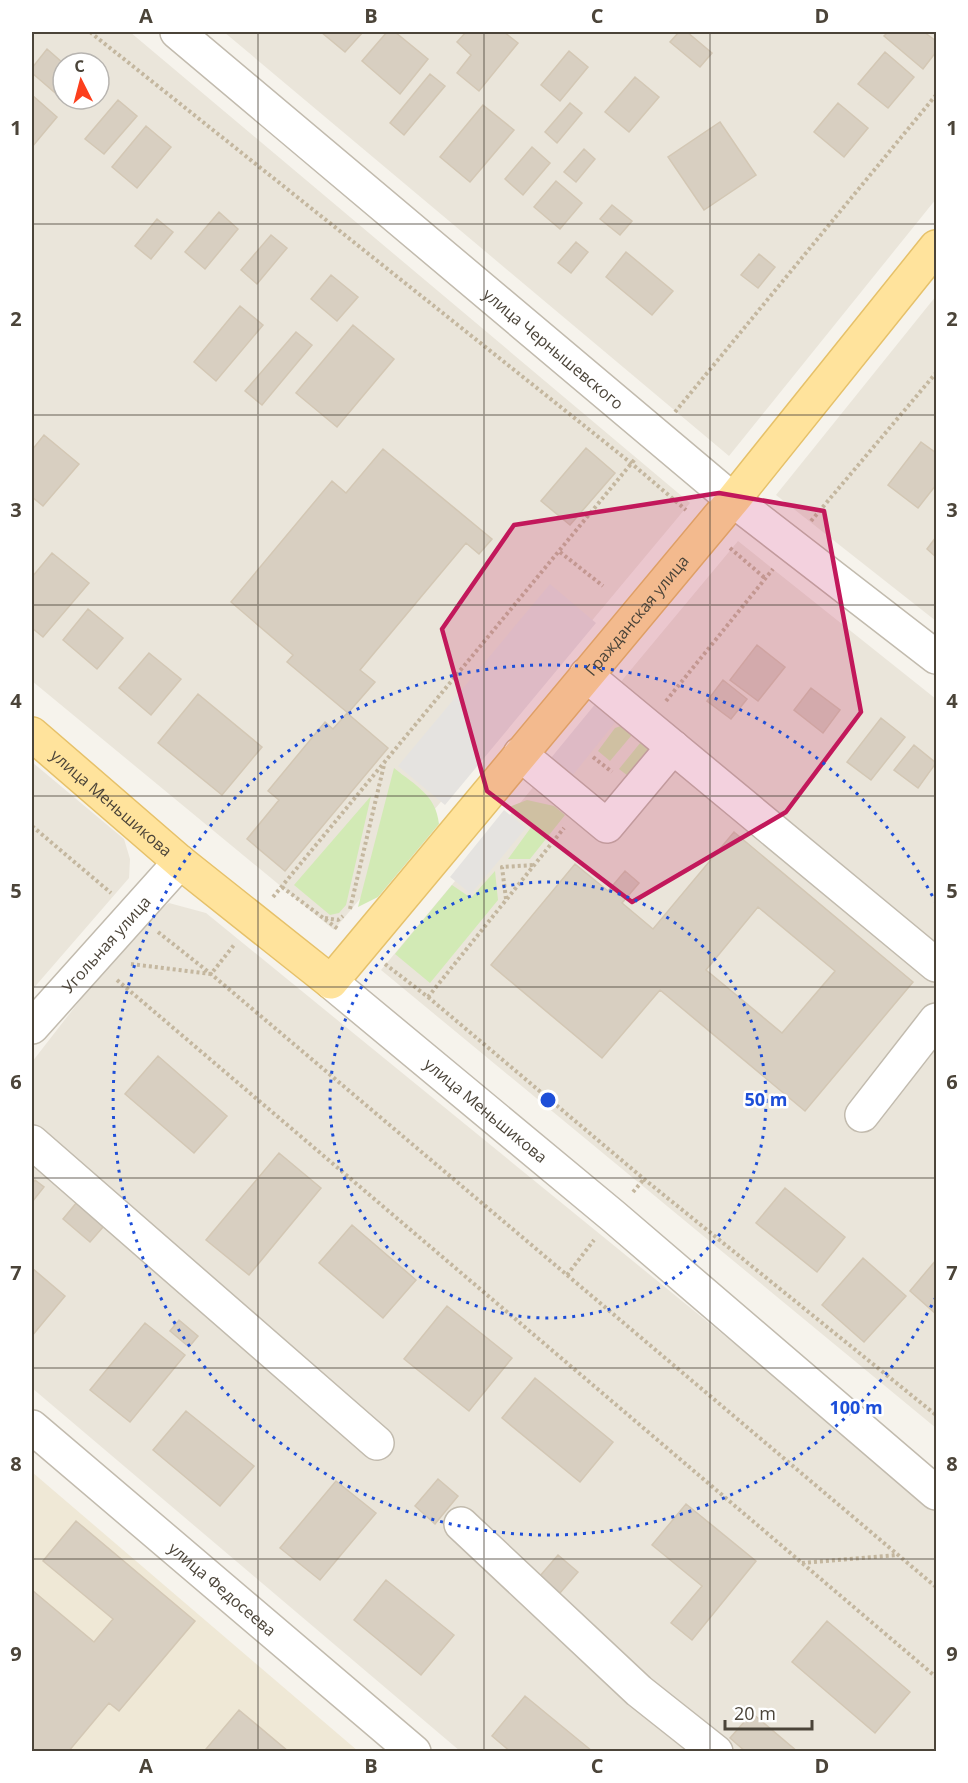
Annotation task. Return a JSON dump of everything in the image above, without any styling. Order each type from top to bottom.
[{"type":"main road","name":"Гражданская улица","points":[[331,982],[707,528],[733,500],[936,247]]},
{"type":"main road","name":"улица Меньшикова","points":[[32,734],[180,862],[255,919],[331,982]]},
{"type":"street","name":"улица Чернышевского","points":[[177,32],[733,500],[936,657]]},
{"type":"street","points":[[586,675],[936,965]]},
{"type":"street","points":[[520,754],[607,826],[673,747]]},
{"type":"street","name":"Угольная улица","points":[[32,1027],[180,862]]},
{"type":"street","name":"улица Меньшикова","points":[[331,982],[614,1216],[936,1493]]},
{"type":"street","points":[[862,1115],[936,1020]]},
{"type":"street","points":[[32,1142],[377,1443]]},
{"type":"street","name":"улица Федосеева","points":[[32,1427],[414,1752]]},
{"type":"street","points":[[461,1524],[639,1691],[716,1752]]},
{"type":"path","points":[[90,32],[632,463],[766,579]]},
{"type":"path","points":[[211,974],[936,95]]},
{"type":"path","points":[[560,552],[603,586]]},
{"type":"path","points":[[324,918],[338,920],[350,912],[384,764]]},
{"type":"path","points":[[32,826],[134,913],[211,974],[936,1587]]},
{"type":"path","points":[[506,900],[502,867],[535,865]]},
{"type":"path","points":[[93,959],[211,974]]},
{"type":"path","points":[[93,959],[936,1677]]},
{"type":"path","points":[[428,997],[644,1179],[936,1416]]},
{"type":"path","points":[[802,1563],[899,1555]]},
{"type":"highlighted area","points":[[719,493],[824,511],[861,712],[786,812],[632,902],[487,791],[442,629],[514,525]]},
{"type":"shaded area","points":[[32,32],[130,32],[690,503],[334,930],[32,681]]},
{"type":"shaded area","points":[[224,32],[936,32],[936,199],[729,456]]},
{"type":"shaded area","points":[[936,296],[936,621],[776,495]]},
{"type":"shaded area","points":[[738,541],[936,699],[936,1428],[381,970]]},
{"type":"shaded area","points":[[550,584],[596,623],[445,805],[398,766]]},
{"type":"shaded area","points":[[601,697],[622,714],[568,781],[546,764]]},
{"type":"shaded area","points":[[32,762],[124,839],[130,859],[129,878],[32,990]]},
{"type":"shaded area","points":[[504,810],[526,828],[471,894],[450,877]]},
{"type":"shaded area","points":[[169,903],[206,913],[936,1508],[936,1751],[460,1751],[32,1388],[32,1062],[140,923]]},
{"type":"shaded area","points":[[32,1472],[358,1751],[32,1751]]},
{"type":"green space","points":[[621,726],[636,730],[610,761],[598,751],[615,728]]},
{"type":"green space","points":[[645,737],[651,750],[632,779],[619,769]]},
{"type":"green space","points":[[394,768],[429,798],[439,824],[378,897],[358,907]]},
{"type":"green space","points":[[371,796],[346,905],[339,913],[330,915],[294,885]]},
{"type":"green space","points":[[527,800],[554,806],[565,815],[530,859],[508,859],[532,826],[509,807]]},
{"type":"green space","points":[[495,871],[498,900],[430,983],[395,954],[452,885],[471,898]]},
{"type":"building","points":[[321,32],[363,32],[345,52]]},
{"type":"building","points":[[387,32],[395,32],[428,59],[400,94],[362,61]]},
{"type":"building","points":[[466,32],[504,32],[518,43],[479,91],[457,73],[471,55],[457,42]]},
{"type":"building","points":[[679,32],[687,32],[712,53],[700,67],[670,42]]},
{"type":"building","points":[[888,32],[924,32],[936,41],[936,52],[923,69],[884,36]]},
{"type":"building","points":[[47,49],[51,52],[51,89],[32,73],[32,68]]},
{"type":"building","points":[[569,51],[588,67],[560,101],[541,85]]},
{"type":"building","points":[[885,52],[914,77],[888,108],[858,84]]},
{"type":"building","points":[[430,74],[445,86],[404,135],[390,123]]},
{"type":"building","points":[[635,77],[659,97],[629,132],[605,112]]},
{"type":"building","points":[[32,95],[57,117],[32,147]]},
{"type":"building","points":[[118,100],[137,116],[104,154],[85,139]]},
{"type":"building","points":[[570,103],[582,113],[557,143],[545,132]]},
{"type":"building","points":[[838,103],[868,128],[844,157],[814,132]]},
{"type":"building","points":[[483,105],[514,130],[470,182],[440,157]]},
{"type":"building","points":[[720,122],[756,175],[704,210],[668,157]]},
{"type":"building","points":[[146,126],[171,147],[137,188],[112,167]]},
{"type":"building","points":[[532,147],[550,163],[523,195],[505,179]]},
{"type":"building","points":[[584,149],[595,159],[576,182],[564,172]]},
{"type":"building","points":[[556,181],[582,203],[560,229],[534,207]]},
{"type":"building","points":[[612,205],[632,221],[620,235],[600,219]]},
{"type":"building","points":[[219,212],[238,229],[205,269],[185,252]]},
{"type":"building","points":[[157,219],[173,232],[151,259],[135,246]]},
{"type":"building","points":[[271,235],[287,248],[257,284],[241,270]]},
{"type":"building","points":[[576,242],[588,252],[571,273],[558,263]]},
{"type":"building","points":[[626,252],[673,291],[652,315],[606,277]]},
{"type":"building","points":[[759,254],[775,267],[758,288],[741,275]]},
{"type":"building","points":[[331,275],[358,297],[337,321],[311,299]]},
{"type":"building","points":[[240,306],[263,325],[216,381],[194,362]]},
{"type":"building","points":[[353,325],[394,359],[337,427],[296,393]]},
{"type":"building","points":[[296,332],[312,345],[262,405],[245,391]]},
{"type":"building","points":[[44,435],[79,464],[43,506],[32,497],[32,450]]},
{"type":"building","points":[[921,442],[936,453],[936,485],[918,508],[888,485]]},
{"type":"building","points":[[586,448],[615,473],[570,525],[541,501]]},
{"type":"building","points":[[383,449],[492,539],[479,554],[466,543],[360,670],[375,682],[348,713],[287,662],[293,655],[231,602],[332,481],[346,493]]},
{"type":"building","points":[[936,537],[936,557],[927,549]]},
{"type":"building","points":[[52,553],[89,583],[43,637],[32,628],[32,577]]},
{"type":"building","points":[[88,609],[123,638],[97,669],[63,640]]},
{"type":"building","points":[[757,645],[785,667],[758,701],[730,680]]},
{"type":"building","points":[[149,653],[181,679],[151,715],[119,688]]},
{"type":"building","points":[[723,680],[747,699],[731,719],[707,701]]},
{"type":"building","points":[[811,688],[840,710],[823,733],[794,710]]},
{"type":"building","points":[[198,694],[262,747],[222,795],[158,743]]},
{"type":"building","points":[[347,713],[388,748],[285,871],[247,839],[279,800],[268,791],[325,722],[333,729]]},
{"type":"building","points":[[881,718],[905,737],[871,780],[847,762]]},
{"type":"building","points":[[914,745],[936,763],[918,788],[894,770]]},
{"type":"building","points":[[734,832],[913,982],[805,1111],[660,990],[602,1058],[491,965],[575,864],[608,891],[625,871],[639,883],[622,903],[653,929]],"holes":[[[758,907],[835,971],[782,1033],[706,970]]]},
{"type":"building","points":[[158,1056],[227,1116],[194,1153],[125,1094]]},
{"type":"building","points":[[279,1153],[321,1188],[249,1275],[206,1240]]},
{"type":"building","points":[[35,1180],[44,1187],[32,1202],[32,1184]]},
{"type":"building","points":[[785,1188],[845,1237],[817,1272],[756,1223]]},
{"type":"building","points":[[82,1196],[110,1219],[90,1242],[63,1219]]},
{"type":"building","points":[[352,1225],[416,1280],[383,1318],[319,1263]]},
{"type":"building","points":[[863,1258],[906,1296],[864,1342],[822,1305]]},
{"type":"building","points":[[936,1260],[936,1314],[910,1291]]},
{"type":"building","points":[[32,1268],[65,1296],[32,1336]]},
{"type":"building","points":[[447,1306],[512,1358],[469,1411],[404,1359]]},
{"type":"building","points":[[179,1320],[198,1336],[189,1347],[170,1331]]},
{"type":"building","points":[[145,1323],[185,1355],[130,1422],[90,1390]]},
{"type":"building","points":[[535,1378],[613,1442],[580,1482],[502,1418]]},
{"type":"building","points":[[186,1411],[254,1466],[220,1506],[153,1450]]},
{"type":"building","points":[[438,1479],[458,1496],[435,1524],[415,1506]]},
{"type":"building","points":[[336,1481],[376,1513],[320,1580],[280,1548]]},
{"type":"building","points":[[686,1504],[756,1561],[692,1640],[671,1623],[702,1586],[652,1545]]},
{"type":"building","points":[[76,1521],[195,1621],[119,1711],[109,1703],[68,1752],[32,1752],[32,1590],[94,1642],[113,1619],[43,1561]]},
{"type":"building","points":[[558,1555],[578,1572],[560,1593],[540,1576]]},
{"type":"building","points":[[386,1580],[454,1635],[421,1675],[354,1620]]},
{"type":"building","points":[[827,1621],[910,1692],[875,1733],[792,1662]]},
{"type":"building","points":[[525,1696],[592,1752],[511,1752],[492,1736]]},
{"type":"building","points":[[239,1710],[289,1752],[206,1749]]},
{"type":"building","points":[[752,1713],[798,1752],[746,1752],[730,1738]]}]
